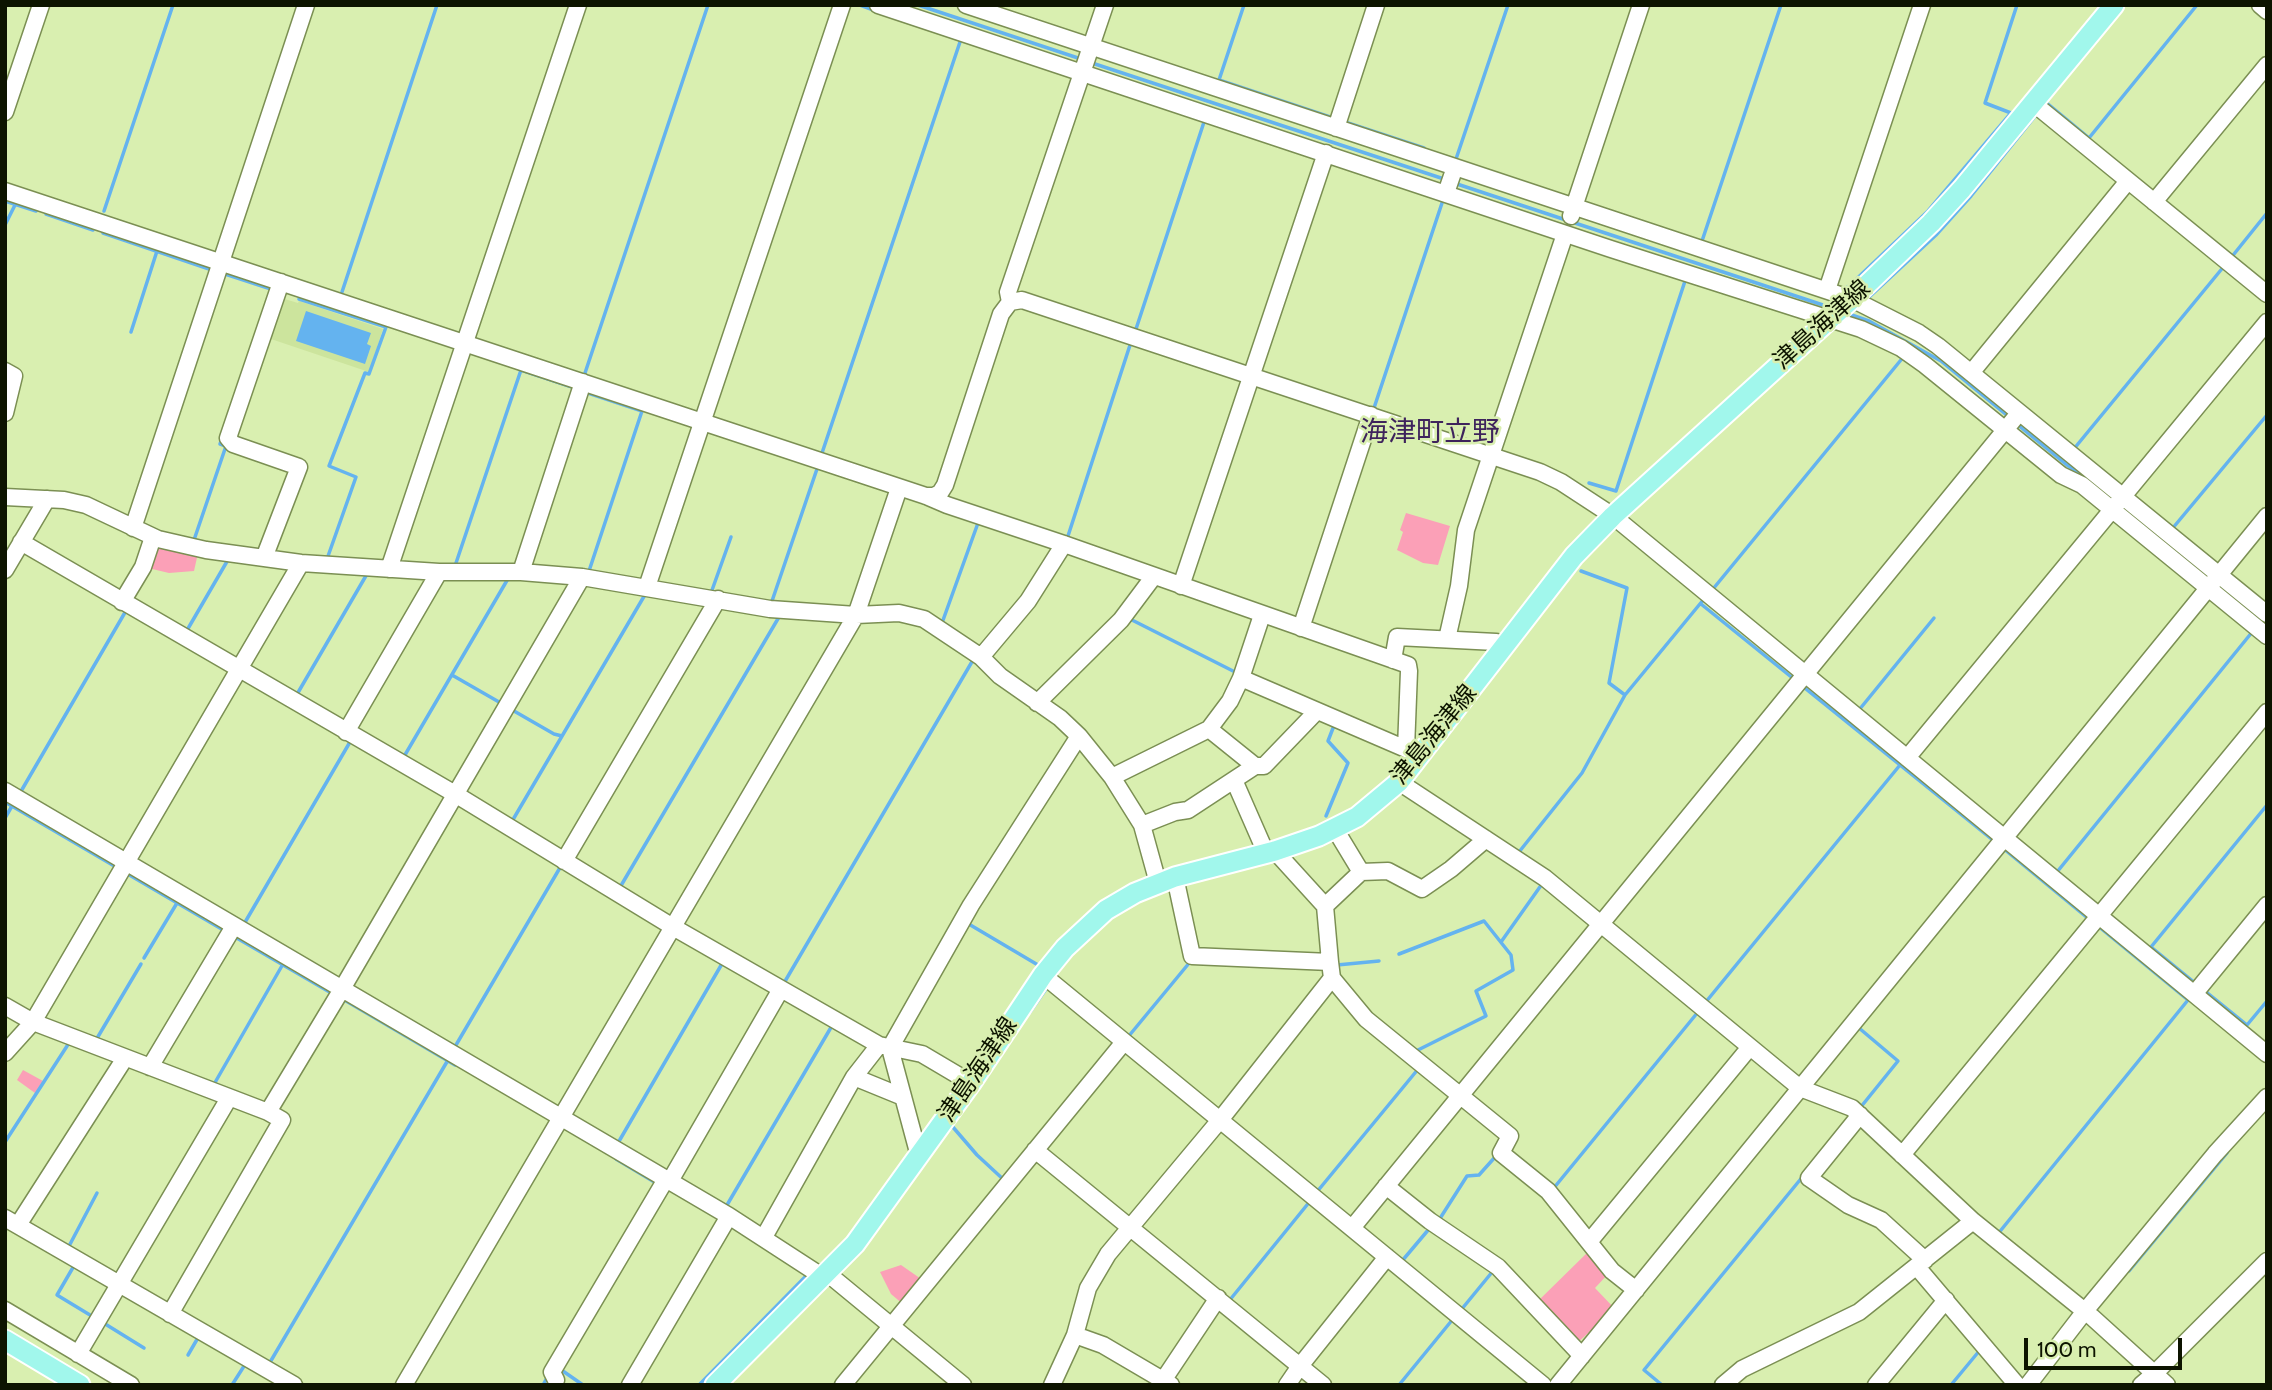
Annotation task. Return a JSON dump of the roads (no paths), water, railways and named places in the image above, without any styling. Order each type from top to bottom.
[{"type":"main road","name":"津島海津線","points":[[715,1385],[855,1244],[971,1083],[1043,975],[1065,948],[1107,910],[1135,893],[1166,880],[1304,842],[1335,829],[1364,811],[1399,782],[1413,752],[1503,646],[1574,556],[1613,516],[1852,299],[1931,223],[2114,5]]},
{"type":"main road","points":[[5,1340],[80,1385]]},
{"type":"street","points":[[5,112],[41,5]]},
{"type":"street","points":[[132,527],[306,5]]},
{"type":"street","points":[[389,569],[578,5]]},
{"type":"street","points":[[647,587],[842,5]]},
{"type":"street","points":[[878,5],[1326,153],[1573,211],[1852,299],[1919,333],[1971,373],[2061,475],[2117,503]]},
{"type":"street","points":[[966,5],[1091,50],[1336,128],[1565,233],[1831,317],[1861,329],[1901,348],[2012,421],[2214,581],[2267,614]]},
{"type":"street","points":[[1010,302],[1008,292],[1105,5]]},
{"type":"street","points":[[1336,128],[1376,5]]},
{"type":"street","points":[[1573,211],[1641,5]]},
{"type":"street","points":[[1827,290],[1922,5]]},
{"type":"street","points":[[2260,5],[2267,11]]},
{"type":"street","points":[[2154,202],[2267,65]]},
{"type":"street","points":[[2033,103],[2267,294]]},
{"type":"street","points":[[1181,586],[1326,153]]},
{"type":"street","points":[[1971,373],[2128,181]]},
{"type":"street","points":[[5,191],[926,496],[1408,665],[1413,752],[1241,678]]},
{"type":"street","points":[[1447,639],[1459,586],[1466,530],[1565,233]]},
{"type":"street","points":[[264,558],[299,467],[233,444],[228,438],[281,282]]},
{"type":"street","points":[[926,496],[940,493],[945,485],[1001,314],[1010,302],[1022,300],[1540,472],[1561,482],[1613,516],[2267,1054]]},
{"type":"street","points":[[1908,758],[2267,321]]},
{"type":"street","points":[[5,371],[14,376],[5,413]]},
{"type":"street","points":[[521,572],[583,382]]},
{"type":"street","points":[[1301,628],[1371,415]]},
{"type":"street","points":[[1352,1228],[2012,421]]},
{"type":"street","points":[[404,1385],[856,615],[898,488]]},
{"type":"street","points":[[5,497],[65,500],[86,505],[153,537],[206,550],[301,563],[439,572],[521,572],[582,577],[770,609],[856,615],[899,614],[924,619],[981,657],[1000,676],[1060,718],[1079,736],[1112,777],[1142,825],[1166,880],[1192,956],[1331,970]]},
{"type":"street","points":[[5,570],[47,499]]},
{"type":"street","points":[[1558,1385],[2267,516]]},
{"type":"street","points":[[122,601],[143,567],[153,537]]},
{"type":"street","points":[[21,542],[454,794],[781,989],[884,1046],[922,1054],[971,1083]]},
{"type":"street","points":[[981,657],[1028,601],[1064,544]]},
{"type":"street","points":[[5,1053],[33,1022],[301,563]]},
{"type":"street","points":[[346,732],[439,572]]},
{"type":"street","points":[[1037,703],[1121,620],[1154,576]]},
{"type":"street","points":[[268,1112],[582,577]]},
{"type":"street","points":[[2214,581],[2267,636]]},
{"type":"street","points":[[564,861],[719,600]]},
{"type":"street","points":[[1112,777],[1209,729],[1230,701],[1241,678],[1262,615]]},
{"type":"street","points":[[1392,660],[1397,637],[1496,642],[1503,646]]},
{"type":"street","points":[[1142,825],[1175,812],[1188,810],[1255,766],[1264,766],[1317,711]]},
{"type":"street","points":[[1902,1155],[2267,712]]},
{"type":"street","points":[[1209,729],[1255,766]]},
{"type":"street","points":[[764,1237],[854,1077],[884,1046],[1079,736]]},
{"type":"street","points":[[1234,780],[1270,852],[1325,906],[1331,970],[1366,1019],[1510,1136],[1501,1153],[1548,1191],[1612,1271],[1636,1290]]},
{"type":"street","points":[[1399,782],[1545,878],[1800,1088],[1852,1108],[1973,1221],[2085,1311],[2161,1379]]},
{"type":"street","points":[[5,791],[126,863],[231,931],[342,989],[764,1237],[825,1275],[962,1385]]},
{"type":"street","points":[[1335,829],[1361,872]]},
{"type":"street","points":[[1325,906],[1361,872],[1396,873],[1422,889],[1486,839]]},
{"type":"street","points":[[2195,993],[2267,905]]},
{"type":"street","points":[[150,1068],[231,931]]},
{"type":"street","points":[[1052,1385],[1075,1335],[1088,1288],[1108,1254],[1220,1120],[1331,970]]},
{"type":"street","points":[[1043,975],[1543,1385]]},
{"type":"street","points":[[560,1383],[552,1372],[781,989]]},
{"type":"street","points":[[5,1006],[33,1022],[282,1119],[170,1314]]},
{"type":"street","points":[[843,1385],[1124,1042]]},
{"type":"street","points":[[884,1046],[903,1097],[919,1156]]},
{"type":"street","points":[[1589,1242],[1750,1047]]},
{"type":"street","points":[[125,1058],[11,1221],[294,1385]]},
{"type":"street","points":[[854,1077],[903,1097]]},
{"type":"street","points":[[2028,1385],[2085,1311],[2215,1154],[2267,1097]]},
{"type":"street","points":[[78,1354],[229,1098]]},
{"type":"street","points":[[1860,1115],[1810,1178],[1848,1205],[1881,1220],[1897,1232],[1946,1300],[2017,1385]]},
{"type":"street","points":[[1035,1150],[1323,1385]]},
{"type":"street","points":[[1386,1186],[1430,1221],[1498,1267],[1582,1356]]},
{"type":"street","points":[[629,1385],[729,1216]]},
{"type":"street","points":[[1723,1385],[1742,1369],[1859,1312],[1973,1221]]},
{"type":"street","points":[[1287,1385],[1387,1257]]},
{"type":"street","points":[[2141,1385],[2161,1379],[2267,1261]]},
{"type":"street","points":[[1075,1335],[1103,1345],[1168,1382],[1218,1298]]},
{"type":"street","points":[[1876,1385],[1946,1300]]},
{"type":"street","points":[[5,1310],[131,1385]]},
{"type":"water","points":[[306,311],[371,333],[367,344],[371,346],[365,364],[296,341]]},
{"type":"waterway","points":[[104,211],[173,5]]},
{"type":"waterway","points":[[342,292],[437,5]]},
{"type":"waterway","points":[[584,376],[708,5]]},
{"type":"waterway","points":[[860,5],[876,11]]},
{"type":"waterway","points":[[918,5],[1081,59]]},
{"type":"waterway","points":[[1219,80],[1244,5]]},
{"type":"waterway","points":[[1456,159],[1508,5]]},
{"type":"waterway","points":[[1702,241],[1781,5]]},
{"type":"waterway","points":[[1842,288],[1848,287],[1928,211],[2011,113],[1985,103],[2017,5]]},
{"type":"waterway","points":[[2045,105],[2048,104],[2089,138],[2197,5]]},
{"type":"waterway","points":[[821,456],[961,39]]},
{"type":"waterway","points":[[1092,63],[1447,180]]},
{"type":"waterway","points":[[1219,80],[1333,118]]},
{"type":"waterway","points":[[1867,299],[1936,235],[2036,115]]},
{"type":"waterway","points":[[1136,329],[1205,119]]},
{"type":"waterway","points":[[1345,122],[1424,148]]},
{"type":"waterway","points":[[1454,183],[1832,308]]},
{"type":"waterway","points":[[1374,408],[1444,197]]},
{"type":"waterway","points":[[5,201],[36,211]]},
{"type":"waterway","points":[[5,225],[15,205]]},
{"type":"waterway","points":[[2230,259],[2267,213]]},
{"type":"waterway","points":[[46,214],[93,230]]},
{"type":"waterway","points":[[103,233],[212,270]]},
{"type":"waterway","points":[[131,332],[157,251]]},
{"type":"waterway","points":[[2073,450],[2225,265]]},
{"type":"waterway","points":[[222,273],[274,290]]},
{"type":"waterway","points":[[1589,483],[1616,491],[1686,278]]},
{"type":"waterway","points":[[299,299],[386,327],[369,374],[365,373],[329,466],[356,477],[327,559]]},
{"type":"waterway","points":[[1846,313],[1869,321],[1941,361],[2009,417]]},
{"type":"waterway","points":[[1067,539],[1131,342]]},
{"type":"waterway","points":[[1713,589],[1905,355]]},
{"type":"waterway","points":[[455,566],[521,370],[575,388]]},
{"type":"waterway","points":[[585,392],[642,411],[589,571]]},
{"type":"waterway","points":[[2172,529],[2267,415]]},
{"type":"waterway","points":[[2018,425],[2067,465],[2089,479]]},
{"type":"waterway","points":[[194,540],[226,446],[220,444],[222,439]]},
{"type":"waterway","points":[[771,604],[818,466]]},
{"type":"waterway","points":[[2122,506],[2211,579]]},
{"type":"waterway","points":[[942,623],[978,523]]},
{"type":"waterway","points":[[713,593],[731,537]]},
{"type":"waterway","points":[[186,632],[229,558]]},
{"type":"waterway","points":[[1581,571],[1627,588],[1609,683],[1625,695]]},
{"type":"waterway","points":[[296,696],[367,574]]},
{"type":"waterway","points":[[402,760],[509,577]]},
{"type":"waterway","points":[[2217,584],[2267,625]]},
{"type":"waterway","points":[[511,823],[646,593]]},
{"type":"waterway","points":[[1521,853],[1519,852],[1582,773],[1625,695],[1704,599]]},
{"type":"waterway","points":[[1701,604],[1795,680]]},
{"type":"waterway","points":[[20,793],[127,609]]},
{"type":"waterway","points":[[619,889],[779,617]]},
{"type":"waterway","points":[[1859,710],[1934,618]]},
{"type":"waterway","points":[[1130,619],[1237,673]]},
{"type":"waterway","points":[[2054,869],[2057,872],[2253,631]]},
{"type":"waterway","points":[[784,983],[973,660],[971,658]]},
{"type":"waterway","points":[[452,675],[499,702]]},
{"type":"waterway","points":[[1801,685],[1994,841]]},
{"type":"waterway","points":[[514,711],[562,736]]},
{"type":"waterway","points":[[1326,816],[1348,763],[1328,741],[1335,723]]},
{"type":"waterway","points":[[244,924],[350,742]]},
{"type":"waterway","points":[[1705,1003],[1900,765]]},
{"type":"waterway","points":[[5,802],[116,867]]},
{"type":"waterway","points":[[2195,983],[2151,947],[2267,805]]},
{"type":"waterway","points":[[5,818],[12,806]]},
{"type":"waterway","points":[[2002,852],[2004,849],[2090,920]]},
{"type":"waterway","points":[[456,1045],[561,866]]},
{"type":"waterway","points":[[126,873],[225,931]]},
{"type":"waterway","points":[[1501,942],[1542,884]]},
{"type":"waterway","points":[[144,958],[177,903]]},
{"type":"waterway","points":[[1399,954],[1484,921],[1511,955],[1513,970],[1476,991],[1486,1016],[1416,1051]]},
{"type":"waterway","points":[[967,923],[1038,965]]},
{"type":"waterway","points":[[1997,1235],[2188,1000],[2098,926]]},
{"type":"waterway","points":[[235,937],[333,994]]},
{"type":"waterway","points":[[1337,965],[1379,961]]},
{"type":"waterway","points":[[618,1143],[723,962]]},
{"type":"waterway","points":[[1128,1037],[1192,962]]},
{"type":"waterway","points":[[94,1039],[96,1040],[141,964]]},
{"type":"waterway","points":[[213,1086],[283,964]]},
{"type":"waterway","points":[[1030,1012],[1048,986]]},
{"type":"waterway","points":[[2205,991],[2247,1025],[2267,1001]]},
{"type":"waterway","points":[[341,998],[455,1065]]},
{"type":"waterway","points":[[1553,1189],[1698,1012]]},
{"type":"waterway","points":[[727,1205],[833,1024]]},
{"type":"waterway","points":[[1860,1026],[1859,1028],[1898,1061],[1860,1108]]},
{"type":"waterway","points":[[5,1142],[69,1043]]},
{"type":"waterway","points":[[269,1364],[448,1060]]},
{"type":"waterway","points":[[1316,1193],[1419,1068]]},
{"type":"waterway","points":[[952,1126],[977,1155],[1004,1180]]},
{"type":"waterway","points":[[2129,1271],[2227,1153]]},
{"type":"waterway","points":[[1439,1220],[1467,1176],[1479,1175],[1496,1156]]},
{"type":"waterway","points":[[616,1159],[656,1183]]},
{"type":"waterway","points":[[1662,1385],[1644,1370],[1804,1175]]},
{"type":"waterway","points":[[71,1249],[68,1248],[97,1193]]},
{"type":"waterway","points":[[1229,1301],[1311,1200]]},
{"type":"waterway","points":[[1402,1261],[1429,1229],[1431,1230]]},
{"type":"waterway","points":[[75,1264],[57,1295],[90,1315]]},
{"type":"waterway","points":[[1461,1310],[1493,1271]]},
{"type":"waterway","points":[[699,1385],[808,1274]]},
{"type":"waterway","points":[[1399,1385],[1453,1319]]},
{"type":"waterway","points":[[102,1322],[144,1348]]},
{"type":"waterway","points":[[188,1355],[199,1336]]},
{"type":"waterway","points":[[1951,1385],[1980,1350]]},
{"type":"waterway","points":[[232,1385],[246,1363]]},
{"type":"waterway","points":[[560,1369],[583,1385]]},
{"type":"waterway","points":[[543,1385],[548,1376]]},
{"type":"district","name":"海津町立野","points":[[1430,433]]}]
